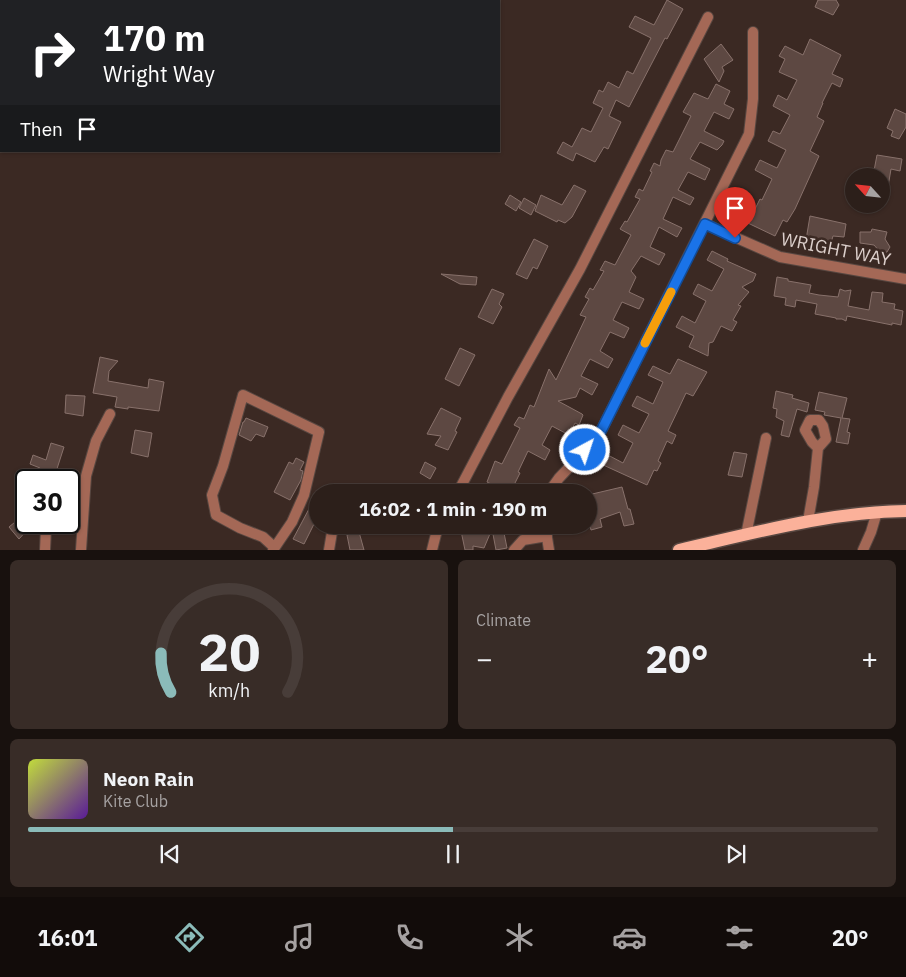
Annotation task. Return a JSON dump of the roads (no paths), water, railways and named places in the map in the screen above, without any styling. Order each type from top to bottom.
[{"type":"main road","points":[[679,550],[707,546],[808,521],[877,512],[906,511]]},
{"type":"street","points":[[462,484],[580,269],[708,18]]},
{"type":"street","points":[[555,484],[598,437],[749,134],[753,99],[752,32]]},
{"type":"street","name":"WRIGHT WAY","points":[[705,224],[780,257],[906,279]]},
{"type":"street","points":[[243,395],[319,432],[304,495],[292,522],[273,548],[264,537],[240,528],[216,515],[212,494],[223,466],[243,395]]},
{"type":"street","points":[[80,550],[86,476],[96,442],[110,414]]},
{"type":"street","points":[[746,535],[766,438]]},
{"type":"street","points":[[808,521],[818,448]]},
{"type":"street","points":[[863,550],[877,512]]},
{"type":"street","points":[[45,550],[46,534]]},
{"type":"street","points":[[328,550],[332,534]]},
{"type":"street","points":[[432,550],[436,534]]},
{"type":"street","points":[[514,550],[523,540],[547,536],[549,550]]}]
